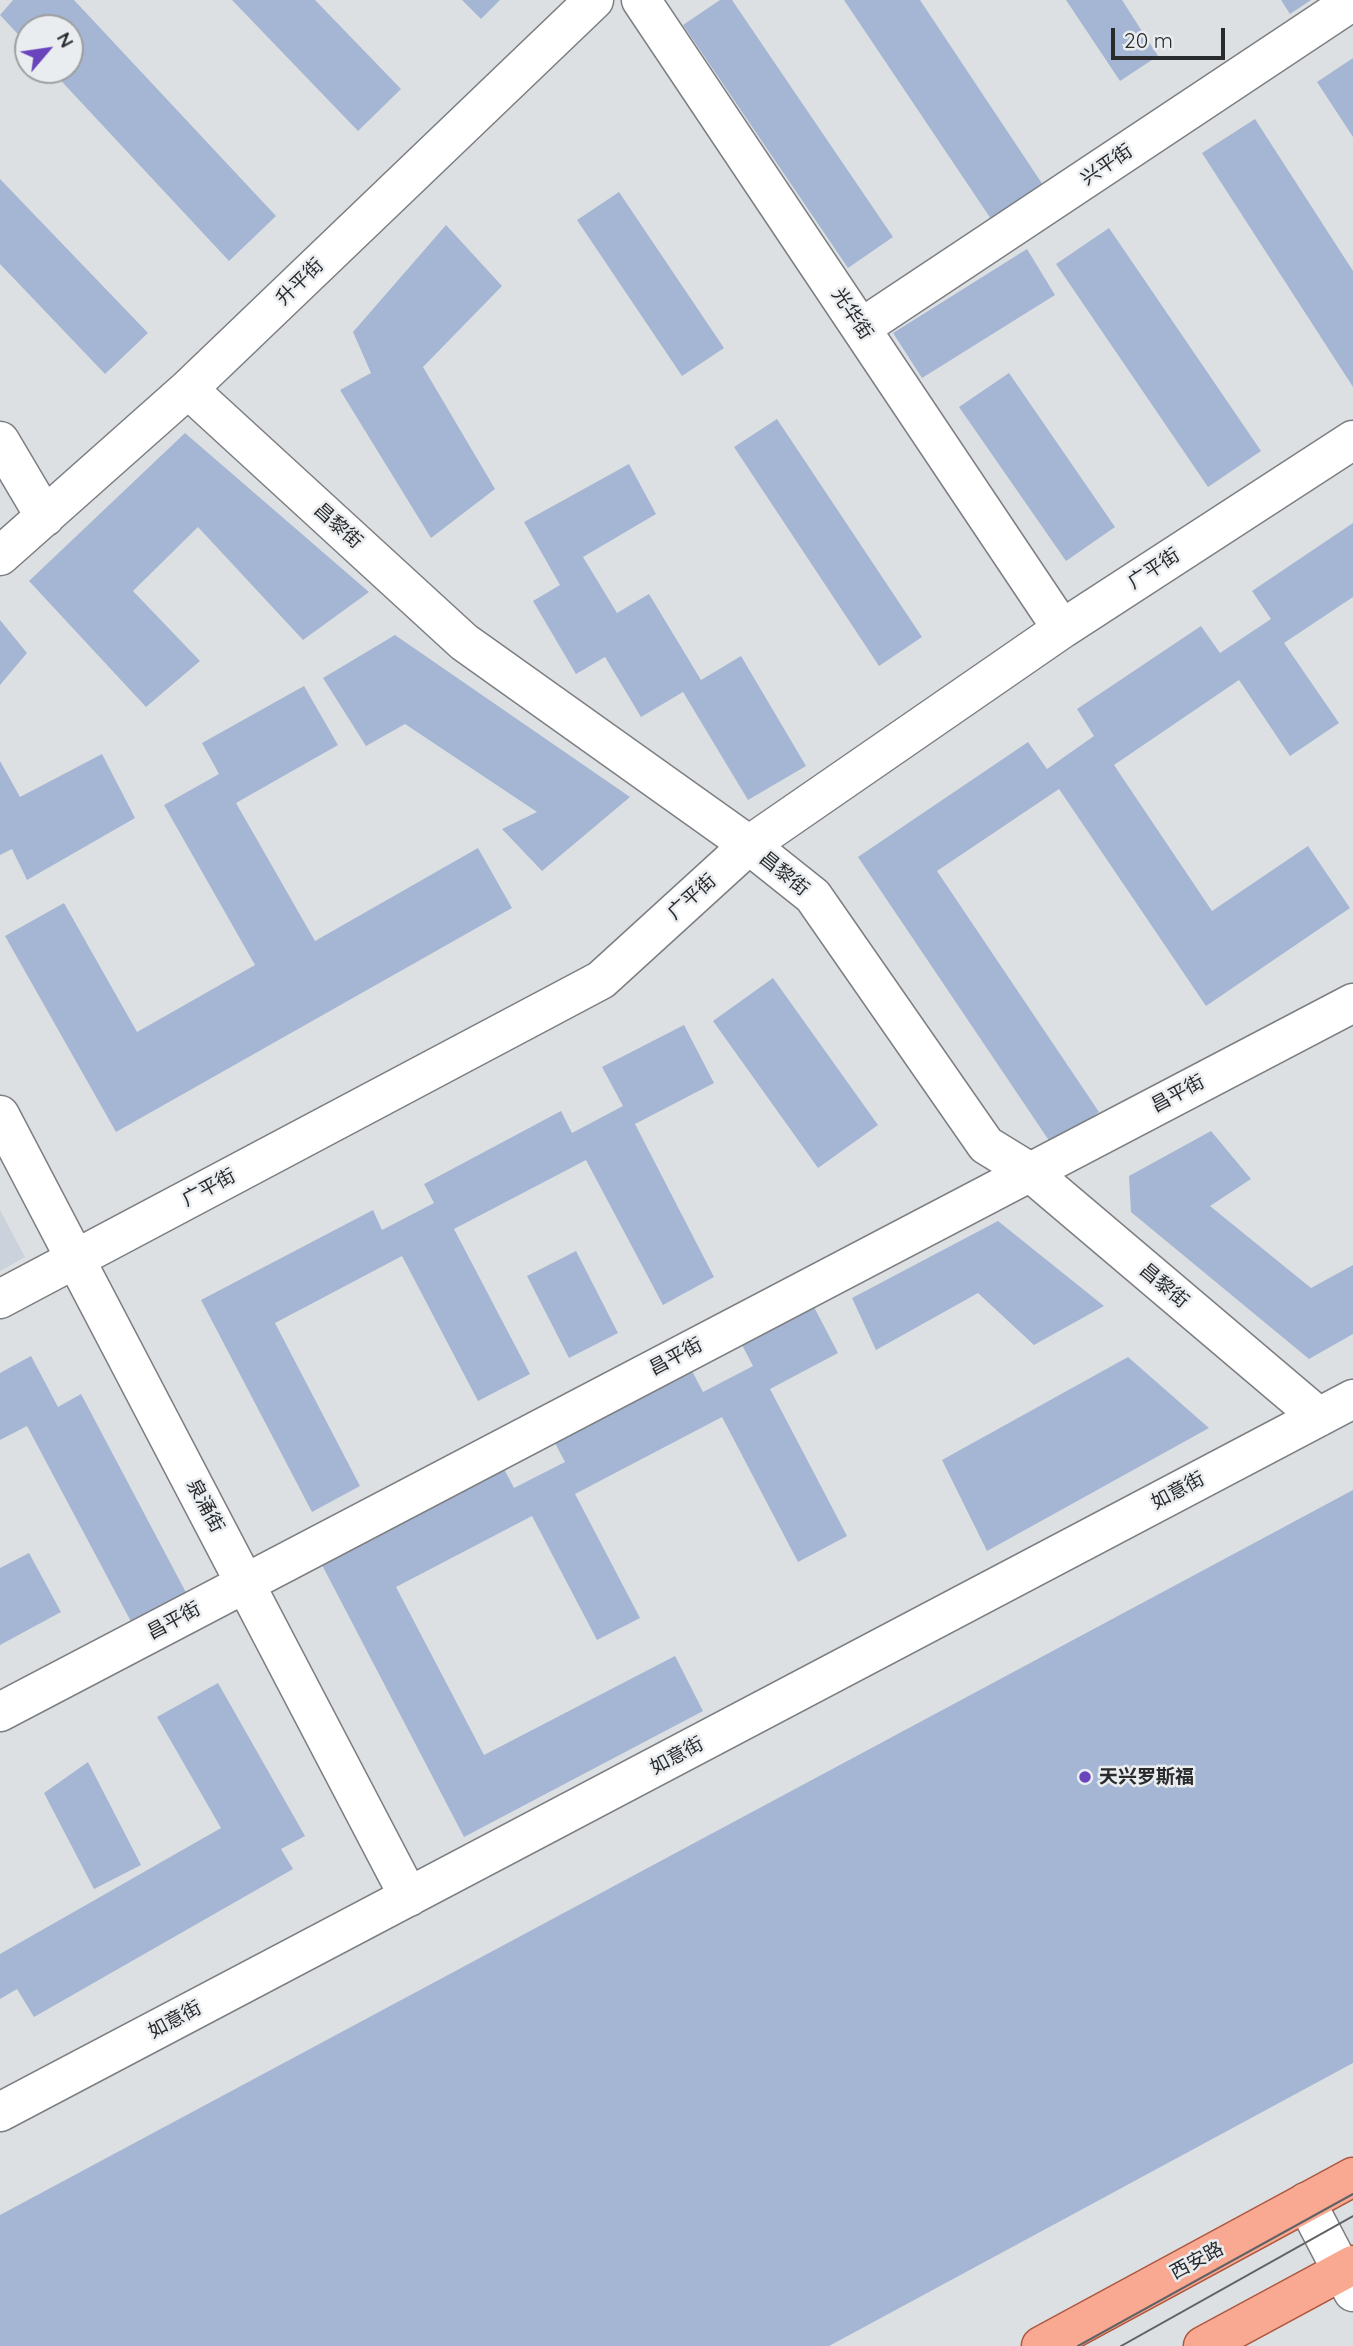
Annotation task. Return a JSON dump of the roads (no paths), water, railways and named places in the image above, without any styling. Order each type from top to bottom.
[{"type":"main road","name":"西安路","points":[[1041,2346],[1353,2177]]},
{"type":"main road","points":[[1203,2346],[1349,2275]]},
{"type":"street","name":"升平街","points":[[0,556],[188,389],[594,0]]},
{"type":"street","name":"光华街","points":[[641,0],[1062,629]]},
{"type":"street","name":"兴平街","points":[[861,328],[1353,1]]},
{"type":"street","name":"昌黎街","points":[[188,389],[464,642],[749,845],[813,896],[986,1145],[1030,1172],[1319,1417]]},
{"type":"street","name":"广平街","points":[[0,1299],[601,980],[749,845],[1062,629],[1353,440]]},
{"type":"street","points":[[0,441],[45,517]]},
{"type":"street","name":"昌平街","points":[[0,1712],[1353,1003]]},
{"type":"street","name":"泉涌街","points":[[0,1115],[409,1898]]},
{"type":"street","name":"如意街","points":[[0,2112],[1353,1399]]},
{"type":"street","points":[[1306,2202],[1349,2275]]},
{"type":"tram line","points":[[1078,2346],[1353,2194]]},
{"type":"tram line","points":[[1121,2346],[1353,2216]]},
{"type":"place","name":"天兴罗斯福","points":[[1085,1777]]}]
